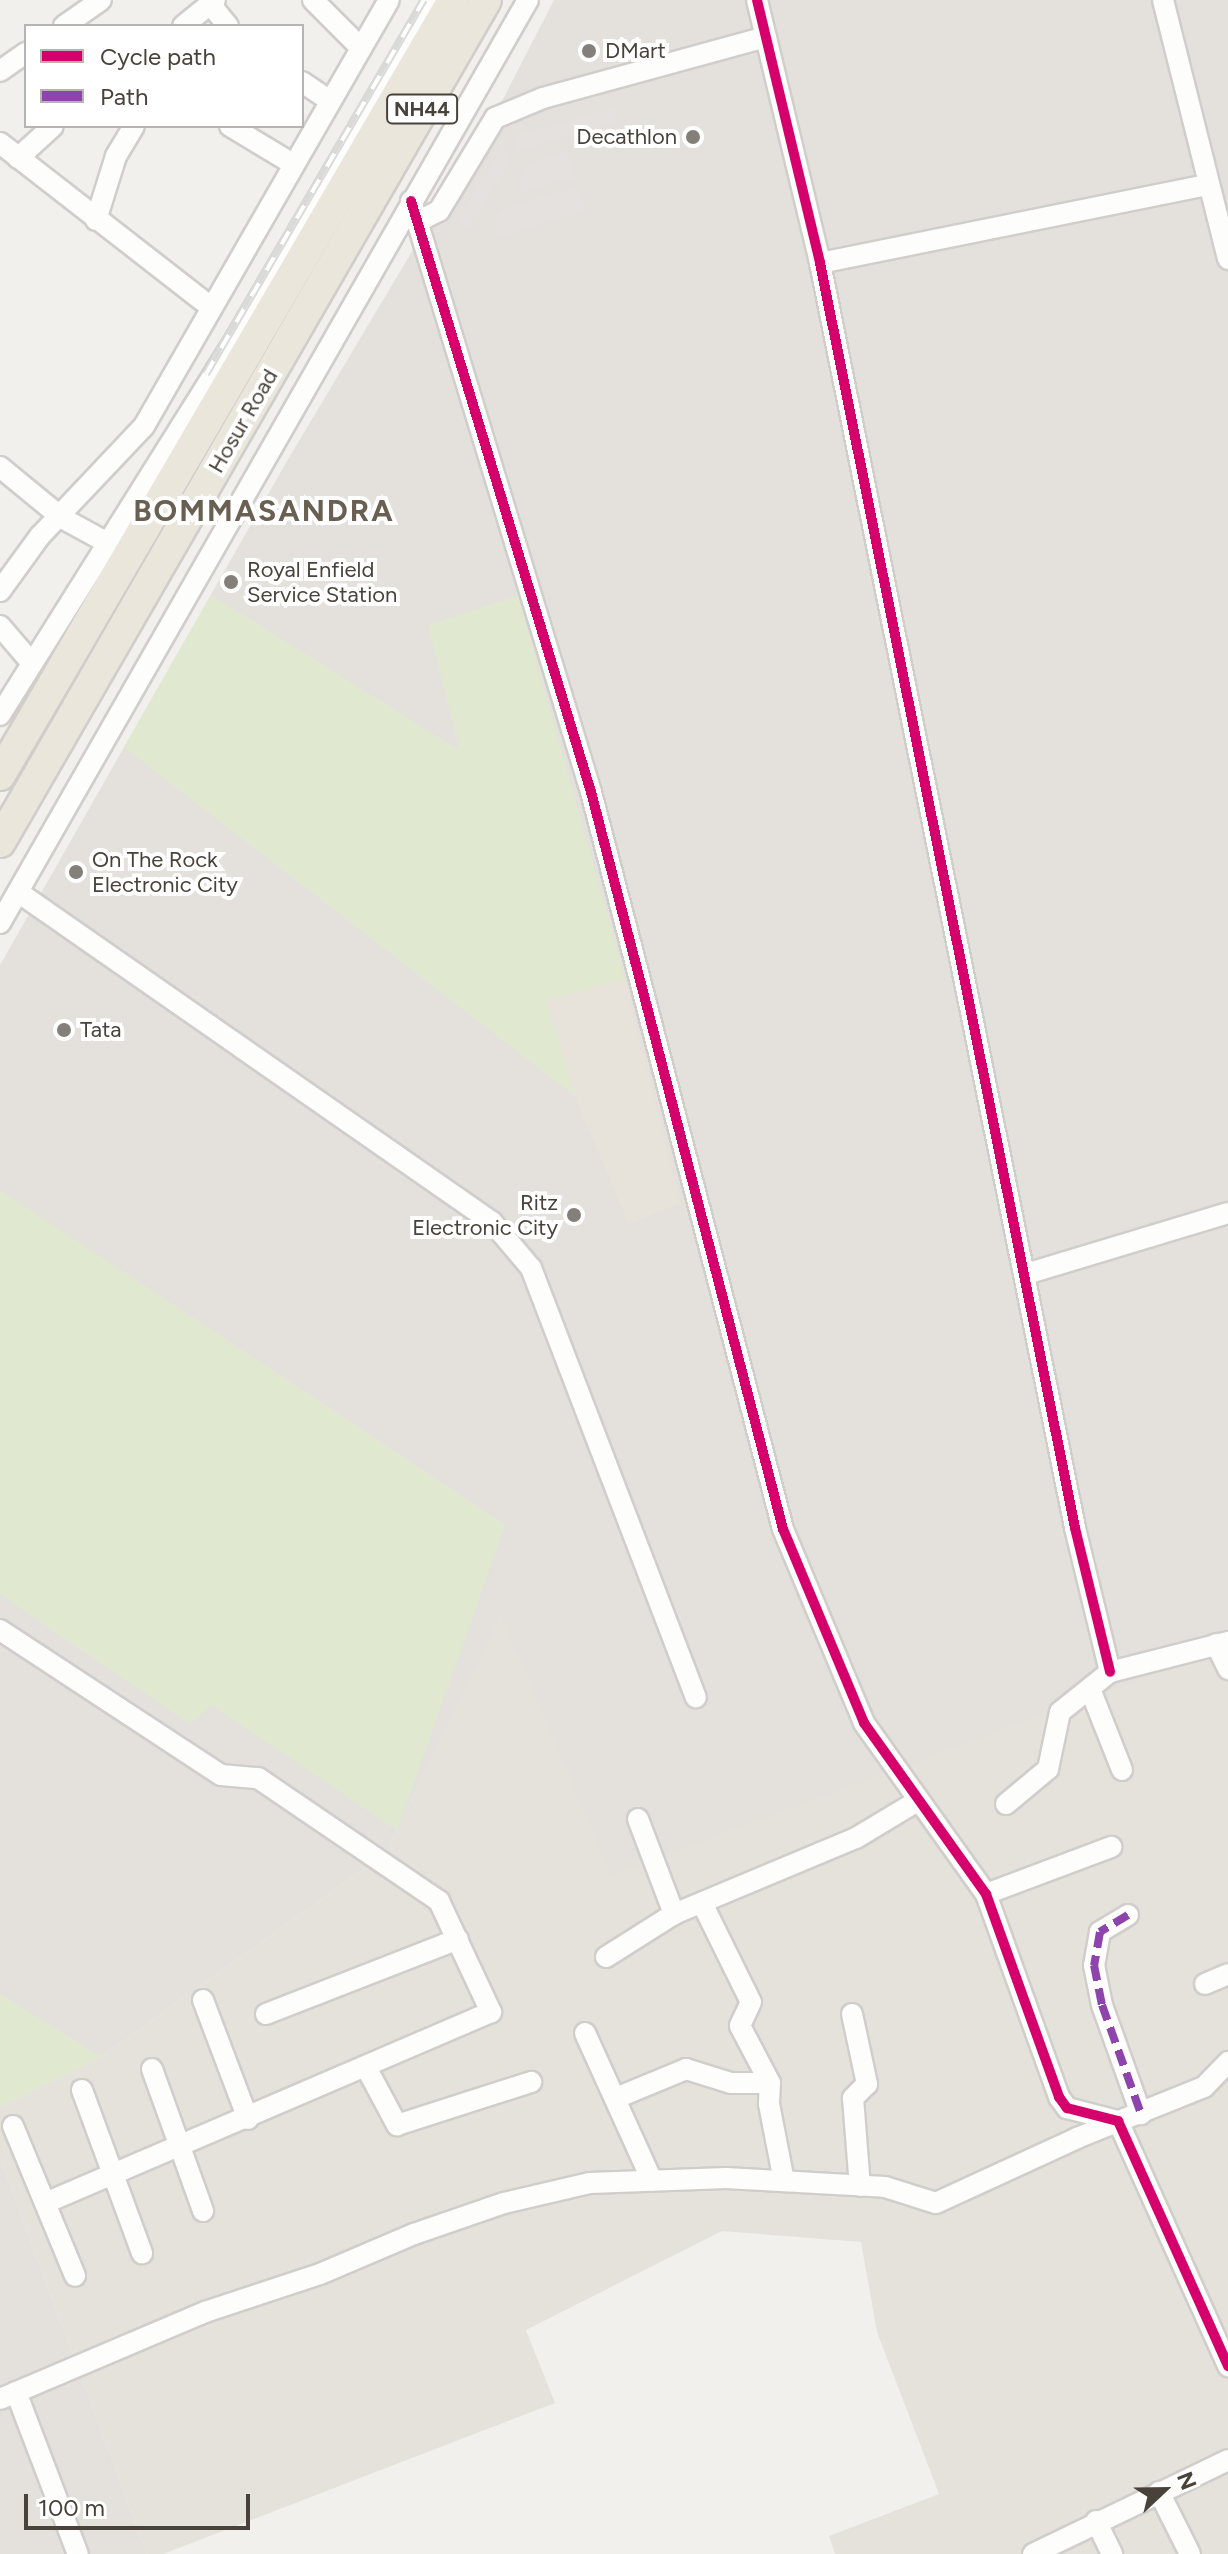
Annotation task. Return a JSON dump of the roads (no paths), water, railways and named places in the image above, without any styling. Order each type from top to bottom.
[{"type":"highway","name":"Hosur Road","points":[[0,842],[347,211],[453,0]]},
{"type":"highway","name":"Hosur Road","points":[[0,775],[347,211],[486,0]]},
{"type":"street","points":[[67,24],[101,0]]},
{"type":"street","points":[[313,0],[361,48]]},
{"type":"street","points":[[0,591],[40,536],[62,518],[144,426],[389,0]]},
{"type":"street","points":[[0,715],[237,337],[434,0]]},
{"type":"street","points":[[0,923],[528,0]]},
{"type":"street","points":[[757,0],[820,263],[1110,1672]]},
{"type":"street","points":[[1163,0],[1206,185],[1223,223],[1228,259]]},
{"type":"street","points":[[186,24],[213,2],[227,24]]},
{"type":"street","points":[[417,222],[439,211],[495,118],[543,98],[766,37]]},
{"type":"street","points":[[0,71],[24,54]]},
{"type":"street","points":[[304,83],[330,101]]},
{"type":"street","points":[[18,158],[51,128]]},
{"type":"street","points":[[96,220],[116,156],[133,128]]},
{"type":"street","points":[[233,128],[293,164]]},
{"type":"street","points":[[0,143],[211,307]]},
{"type":"street","points":[[820,263],[1206,185]]},
{"type":"street","points":[[411,201],[591,792],[783,1529],[864,1723],[916,1802],[986,1894],[1059,2097],[1067,2108],[1118,2121]]},
{"type":"street","points":[[144,426],[169,443]]},
{"type":"street","points":[[0,467],[62,518],[106,542]]},
{"type":"street","points":[[0,626],[31,662]]},
{"type":"street","points":[[18,892],[492,1222],[531,1268],[696,1697]]},
{"type":"street","points":[[1026,1274],[1228,1213]]},
{"type":"street","points":[[0,1630],[221,1775],[258,1778],[439,1901],[491,2012],[367,2069],[46,2203]]},
{"type":"street","points":[[1006,1804],[1048,1769],[1060,1712],[1110,1672],[1222,1643],[1228,1669]]},
{"type":"street","points":[[1090,1689],[1122,1770]]},
{"type":"street","points":[[606,1957],[674,1914],[856,1838],[916,1802]]},
{"type":"street","points":[[638,1819],[674,1914]]},
{"type":"street","points":[[986,1894],[1111,1847]]},
{"type":"street","points":[[702,1903],[751,2002],[740,2026],[770,2083],[769,2104],[784,2181]]},
{"type":"street","points":[[1128,1915],[1100,1932],[1094,1965],[1102,2005],[1141,2114]]},
{"type":"street","points":[[266,2014],[458,1939]]},
{"type":"street","points":[[1205,1984],[1228,1974]]},
{"type":"street","points":[[203,2000],[248,2119]]},
{"type":"street","points":[[852,2014],[867,2084],[853,2098],[860,2186]]},
{"type":"street","points":[[585,2033],[652,2181]]},
{"type":"street","points":[[78,2554],[8,2396],[205,2312],[504,2203],[590,2183],[784,2181],[885,2187],[936,2203],[1118,2121],[1204,2087],[1228,2062]]},
{"type":"street","points":[[152,2069],[203,2211]]},
{"type":"street","points":[[367,2069],[397,2125],[531,2082]]},
{"type":"street","points":[[616,2098],[686,2069],[731,2083],[770,2083]]},
{"type":"street","points":[[82,2090],[142,2253]]},
{"type":"street","points":[[1118,2121],[1228,2366]]},
{"type":"street","points":[[13,2126],[75,2276]]},
{"type":"street","points":[[1033,2554],[1159,2492],[1227,2465]]},
{"type":"street","points":[[1159,2492],[1190,2554]]},
{"type":"street","points":[[1096,2521],[1112,2554]]},
{"type":"railway","points":[[206,374],[424,0]]},
{"type":"place","name":"DMart","points":[[589,51]]},
{"type":"place","name":"Decathlon","points":[[693,137]]},
{"type":"place","name":"Royal Enfield Service Station","points":[[231,582]]},
{"type":"place","name":"On The Rock Electronic City","points":[[76,872]]},
{"type":"place","name":"Tata","points":[[64,1030]]},
{"type":"place","name":"Ritz Electronic City","points":[[574,1215]]},
{"type":"district","name":"BOMMASANDRA","points":[[264,511]]}]
